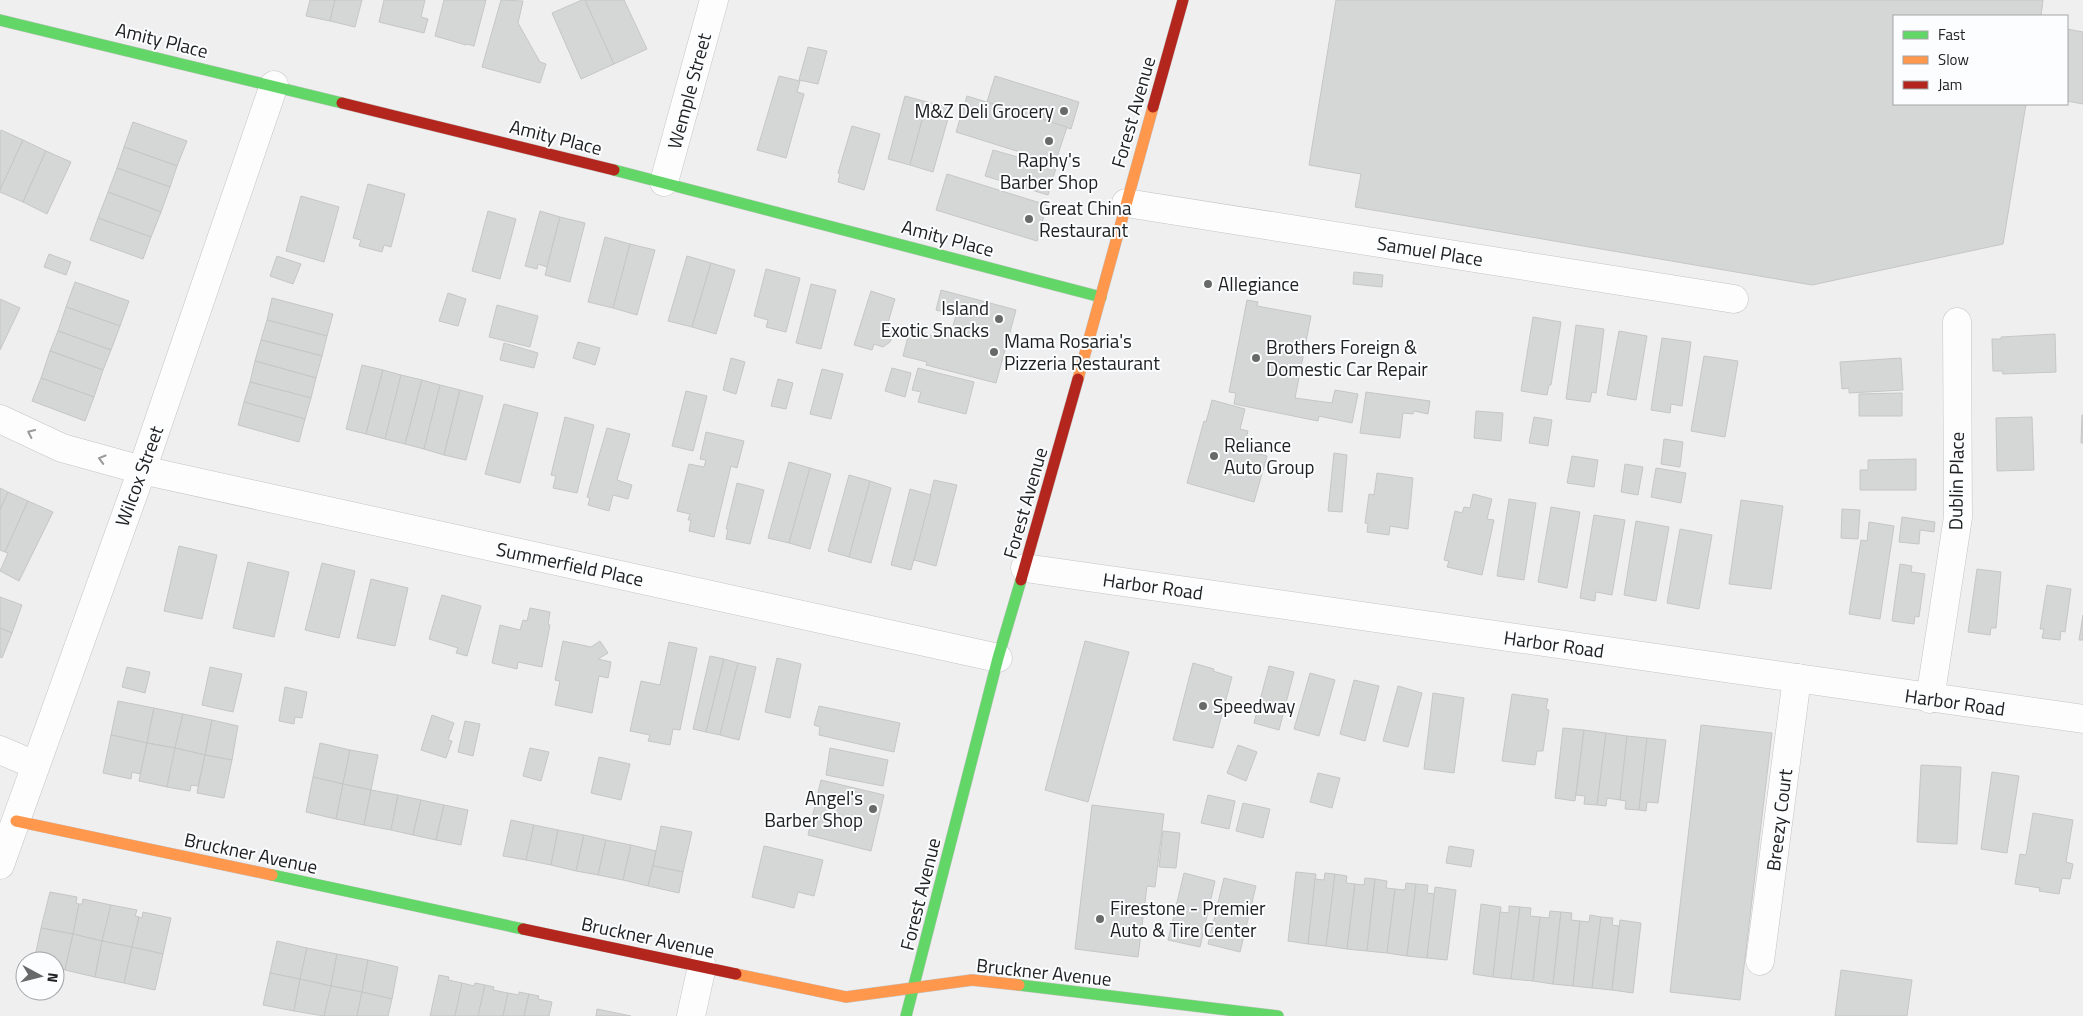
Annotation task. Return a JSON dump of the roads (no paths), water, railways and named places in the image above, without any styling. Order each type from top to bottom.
[{"type":"street","name":"Wemple Street","points":[[664,182],[714,0]]},
{"type":"street","name":"Forest Avenue","points":[[906,1016],[998,658],[1025,568],[1183,0]]},
{"type":"street","name":"Amity Place","points":[[0,20],[274,85],[664,182],[1101,297]]},
{"type":"street","name":"Wilcox Street","points":[[0,865],[142,470],[274,85]]},
{"type":"street","name":"Samuel Place","points":[[1126,203],[1734,299]]},
{"type":"street","name":"Dublin Place","points":[[1930,699],[1958,517],[1957,322]]},
{"type":"street","name":"Summerfield Place","points":[[0,419],[62,448],[142,470],[998,658]]},
{"type":"street","name":"Harbor Road","points":[[1025,568],[1797,678],[1930,699],[2083,719]]},
{"type":"street","name":"Breezy Court","points":[[1760,961],[1797,678]]},
{"type":"street","points":[[0,750],[35,765]]},
{"type":"street","name":"Bruckner Avenue","points":[[16,821],[846,997],[972,980],[1278,1016]]},
{"type":"street","points":[[691,1016],[702,966]]},
{"type":"place","name":"M&Z Deli Grocery","points":[[1064,111]]},
{"type":"place","name":"Raphy's Barber Shop","points":[[1049,141]]},
{"type":"place","name":"Great China Restaurant","points":[[1029,219]]},
{"type":"place","name":"Allegiance","points":[[1208,284]]},
{"type":"place","name":"Island Exotic Snacks","points":[[999,319]]},
{"type":"place","name":"Mama Rosaria's Pizzeria Restaurant","points":[[994,352]]},
{"type":"place","name":"Brothers Foreign & Domestic Car Repair","points":[[1256,358]]},
{"type":"place","name":"Reliance Auto Group","points":[[1214,456]]},
{"type":"place","name":"Speedway","points":[[1203,706]]},
{"type":"place","name":"Angel's Barber Shop","points":[[873,809]]},
{"type":"place","name":"Firestone - Premier Auto & Tire Center","points":[[1100,919]]}]
